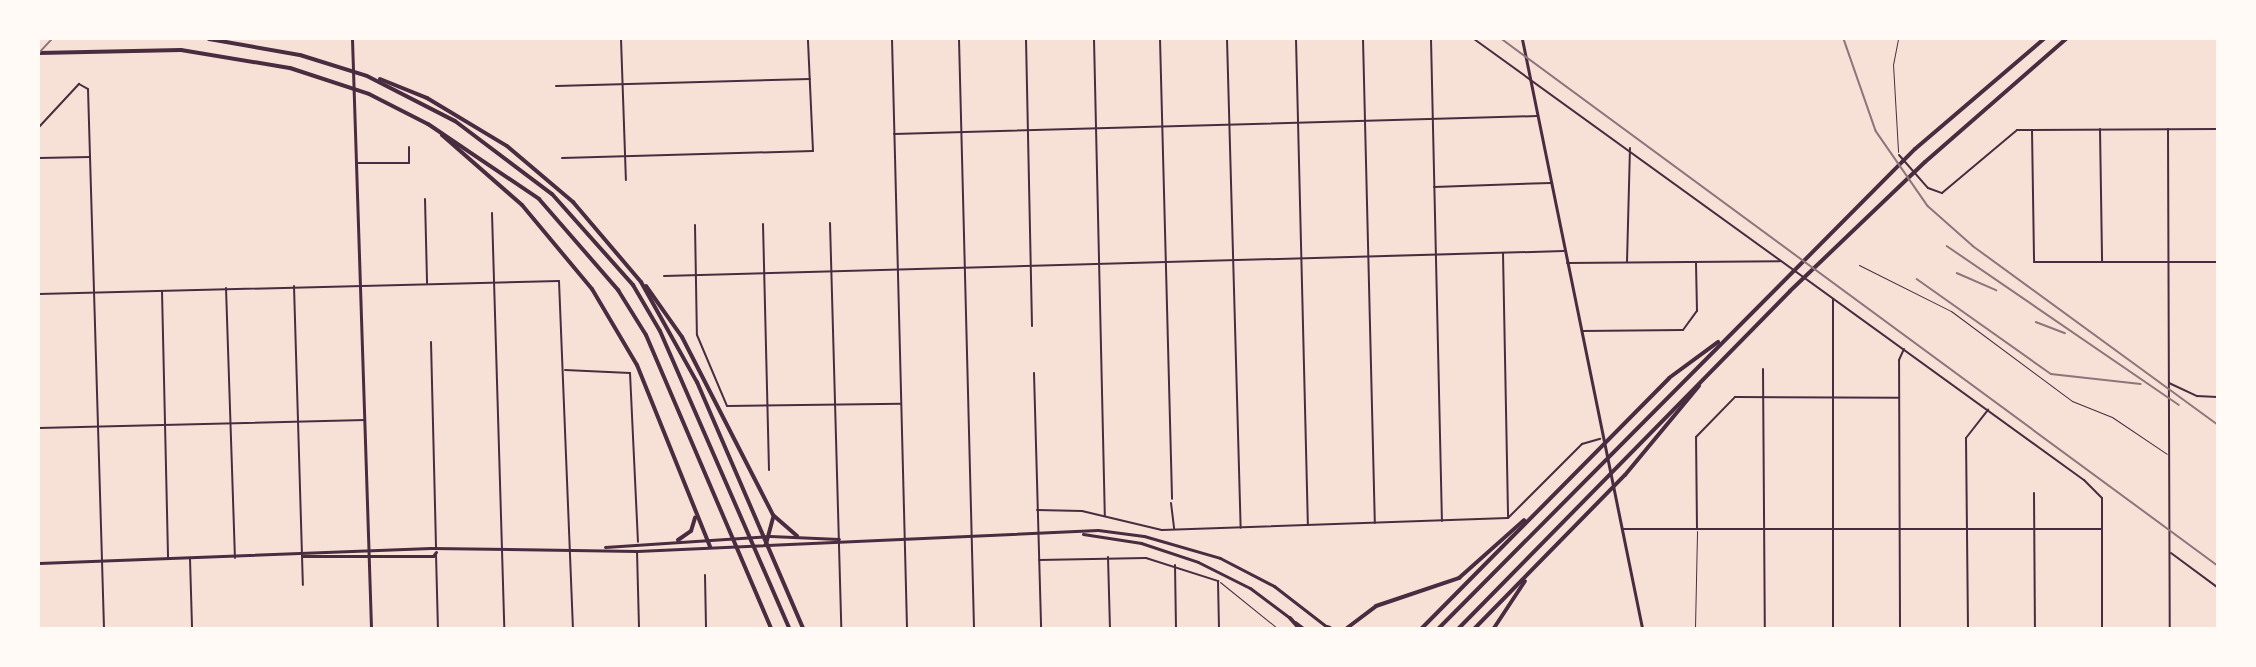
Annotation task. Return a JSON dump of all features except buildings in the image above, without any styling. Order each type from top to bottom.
[{"type":"highway","points":[[209,39],[340,66],[428,98],[507,146],[573,202],[641,282],[682,338],[773,515],[797,536]]},
{"type":"highway","points":[[1439,628],[1721,340],[1915,149],[2044,39]]},
{"type":"highway","points":[[1459,628],[1790,291],[1925,162],[2066,39]]},
{"type":"highway","points":[[39,53],[192,51],[290,68],[369,94],[428,123],[539,199],[618,290],[671,387],[771,628]]},
{"type":"highway","points":[[367,76],[455,121],[510,158],[589,232],[660,331],[789,628]]},
{"type":"highway","points":[[428,123],[522,205],[592,288],[642,375],[694,514],[704,539],[710,547]]},
{"type":"highway","points":[[641,282],[675,336],[803,628]]},
{"type":"highway","points":[[1347,628],[1376,606],[1459,578],[1527,518],[1669,378],[1721,340]]},
{"type":"highway","points":[[1475,628],[1626,475],[1704,378]]},
{"type":"highway","points":[[678,540],[693,529],[694,514]]},
{"type":"highway","points":[[766,545],[770,536],[773,515]]},
{"type":"highway","points":[[1422,628],[1527,518]]},
{"type":"highway","points":[[1494,628],[1528,576]]},
{"type":"highway","points":[[1290,618],[1301,628]]},
{"type":"main road","points":[[352,39],[371,628]]},
{"type":"main road","points":[[1522,39],[1581,332],[1600,439],[1641,628]]},
{"type":"main road","points":[[1081,534],[1098,530],[1144,536],[1221,558],[1274,586],[1328,628]]},
{"type":"main road","points":[[302,556],[369,558],[436,552],[603,548],[637,551],[839,539],[1081,534],[1141,543],[1198,562],[1250,588],[1290,618]]},
{"type":"main road","points":[[603,548],[638,542],[770,536],[839,539]]},
{"type":"main road","points":[[39,563],[302,556],[369,550],[436,552]]},
{"type":"street","points":[[621,39],[626,180]]},
{"type":"street","points":[[562,158],[813,151],[808,39]]},
{"type":"street","points":[[892,39],[907,628]]},
{"type":"street","points":[[959,39],[974,628]]},
{"type":"street","points":[[1026,39],[1032,326]]},
{"type":"street","points":[[1094,39],[1105,516]]},
{"type":"street","points":[[1160,39],[1173,530]]},
{"type":"street","points":[[1227,39],[1241,528]]},
{"type":"street","points":[[1296,39],[1308,525]]},
{"type":"street","points":[[1363,39],[1375,523]]},
{"type":"street","points":[[1431,39],[1442,521]]},
{"type":"street","points":[[1474,39],[1630,148],[1780,261],[1988,410],[2102,498],[2102,628]]},
{"type":"street","points":[[556,86],[810,79]]},
{"type":"street","points":[[39,127],[79,84],[88,88],[104,628]]},
{"type":"street","points":[[894,134],[1537,116]]},
{"type":"street","points":[[2100,129],[2102,262]]},
{"type":"street","points":[[2168,129],[2170,628]]},
{"type":"street","points":[[1899,155],[1928,188],[1942,193],[2017,130],[2217,129]]},
{"type":"street","points":[[2032,130],[2034,262],[2217,262]]},
{"type":"street","points":[[357,163],[409,163],[409,147]]},
{"type":"street","points":[[1628,262],[1630,148]]},
{"type":"street","points":[[39,158],[90,157]]},
{"type":"street","points":[[1433,188],[1551,183]]},
{"type":"street","points":[[425,199],[428,283]]},
{"type":"street","points":[[492,213],[504,628]]},
{"type":"street","points":[[763,224],[769,470]]},
{"type":"street","points":[[830,224],[842,628]]},
{"type":"street","points":[[694,225],[699,346],[727,406],[734,409],[901,404]]},
{"type":"street","points":[[664,276],[1564,251]]},
{"type":"street","points":[[1503,253],[1508,518]]},
{"type":"street","points":[[1566,263],[1780,261]]},
{"type":"street","points":[[1581,332],[1683,330],[1696,310],[1696,262]]},
{"type":"street","points":[[39,294],[554,279],[563,287],[573,628]]},
{"type":"street","points":[[294,286],[303,585]]},
{"type":"street","points":[[226,288],[235,558]]},
{"type":"street","points":[[162,291],[168,559]]},
{"type":"street","points":[[1833,299],[1830,398],[1833,628]]},
{"type":"street","points":[[430,342],[438,628]]},
{"type":"street","points":[[1900,628],[1899,398],[1904,349]]},
{"type":"street","points":[[565,370],[622,368],[632,378],[638,542]]},
{"type":"street","points":[[1763,369],[1766,628]]},
{"type":"street","points":[[1034,373],[1041,628]]},
{"type":"street","points":[[2169,383],[2197,396],[2217,397]]},
{"type":"street","points":[[1697,529],[1696,437],[1735,397],[1899,398]]},
{"type":"street","points":[[1968,628],[1966,438],[1988,410]]},
{"type":"street","points":[[39,428],[365,420]]},
{"type":"street","points":[[1037,510],[1105,516],[1173,530],[1508,518],[1582,444],[1600,439]]},
{"type":"street","points":[[2034,493],[2035,628]]},
{"type":"street","points":[[1621,529],[2102,529]]},
{"type":"street","points":[[637,551],[639,628]]},
{"type":"street","points":[[2170,552],[2217,587]]},
{"type":"street","points":[[1039,560],[1108,558],[1174,565],[1218,581],[1219,628]]},
{"type":"street","points":[[1108,558],[1110,628]]},
{"type":"street","points":[[190,559],[192,628]]},
{"type":"street","points":[[1174,565],[1176,628]]},
{"type":"street","points":[[705,575],[706,628]]},
{"type":"lane","points":[[1898,39],[1893,64],[1899,155]]},
{"type":"lane","points":[[1859,265],[1951,310],[2072,401],[2112,417],[2169,456]]},
{"type":"lane","points":[[1695,628],[1697,529]]},
{"type":"lane","points":[[1218,581],[1277,628]]},
{"type":"railway","points":[[39,53],[52,39]]},
{"type":"railway","points":[[1502,39],[2217,565]]},
{"type":"railway","points":[[1844,39],[1876,131],[1928,206],[1973,246],[2217,424]]},
{"type":"railway","points":[[1947,246],[2179,405]]},
{"type":"railway","points":[[1957,273],[1996,290]]},
{"type":"railway","points":[[1917,279],[2051,374],[2140,384]]},
{"type":"railway","points":[[2036,322],[2065,333]]}]
